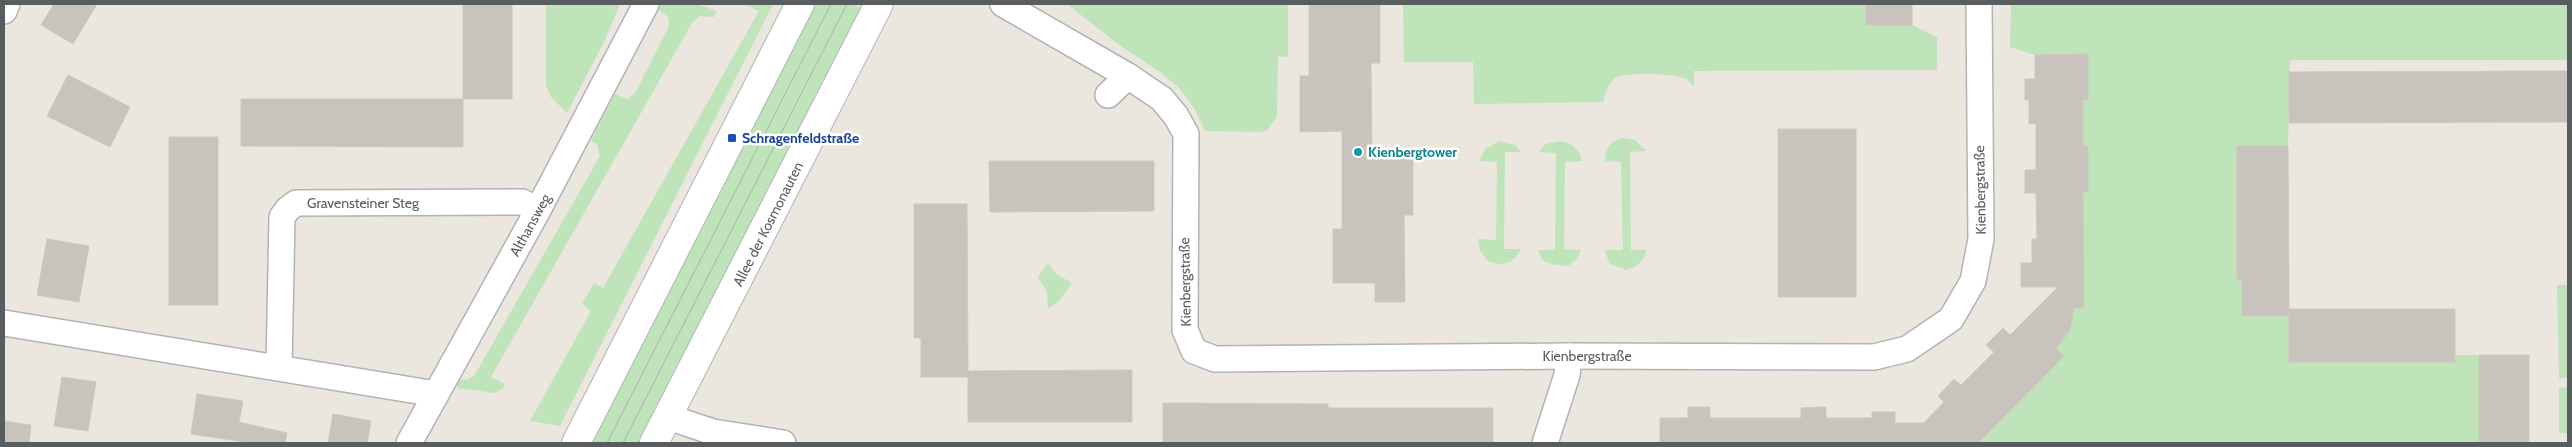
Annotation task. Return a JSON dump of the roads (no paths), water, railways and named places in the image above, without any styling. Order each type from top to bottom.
[{"type":"main road","points":[[576,443],[800,4]]},
{"type":"main road","name":"Allee der Kosmonauten","points":[[654,443],[879,4]]},
{"type":"street","points":[[4,11],[7,4]]},
{"type":"street","name":"Althansweg","points":[[409,443],[538,210],[646,4]]},
{"type":"street","name":"Kienbergstraße","points":[[1003,4],[1128,76],[1162,99],[1176,116],[1186,134],[1184,330],[1194,351],[1216,359],[1568,356],[1874,357],[1907,350],[1951,319],[1973,280],[1982,240],[1979,4]]},
{"type":"street","points":[[1108,95],[1128,76]]},
{"type":"street","name":"Gravensteiner Steg","points":[[279,367],[282,217],[296,203],[522,202],[538,210]]},
{"type":"street","points":[[4,323],[436,394]]},
{"type":"street","points":[[1545,443],[1567,375],[1568,356]]},
{"type":"street","points":[[668,417],[712,432],[783,443]]},
{"type":"tram line","points":[[607,443],[831,4]]},
{"type":"tram line","points":[[623,443],[847,4]]},
{"type":"place","name":"Schragenfeldstraße","points":[[732,138]]},
{"type":"place","name":"Kienbergtower","points":[[1358,152]]}]
